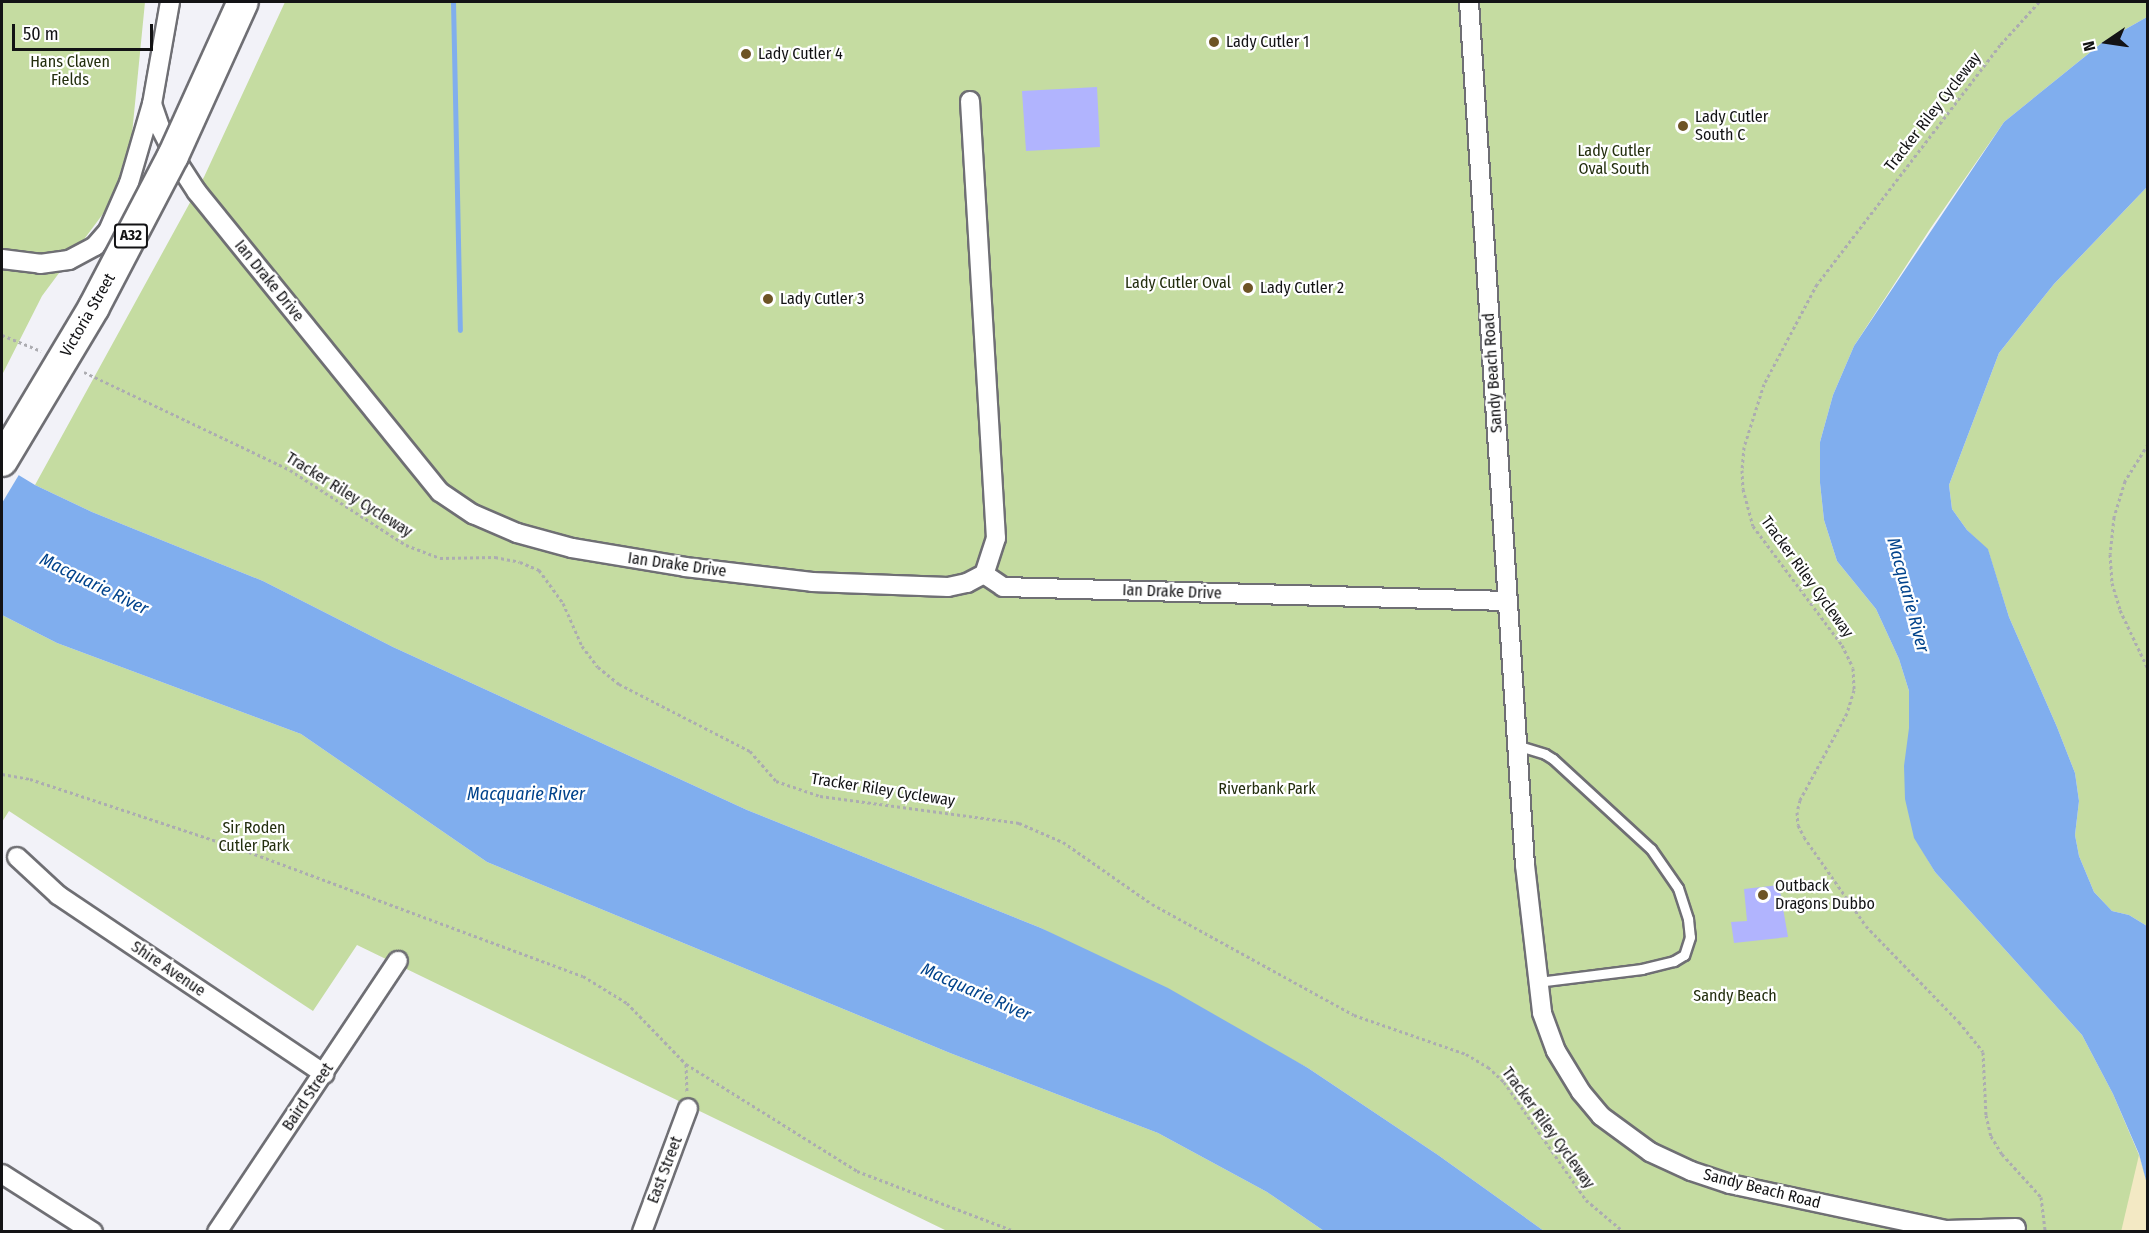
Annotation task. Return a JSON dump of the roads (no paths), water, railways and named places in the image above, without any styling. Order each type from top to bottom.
[{"type":"highway","name":"Victoria Street","points":[[2,461],[94,307],[163,177],[208,84],[243,2]]},
{"type":"street","points":[[2,259],[50,263],[69,260],[95,246],[108,231],[129,183],[152,104],[170,2]]},
{"type":"street","name":"Sandy Beach Road","points":[[1469,2],[1516,745],[1537,982],[1548,1032],[1570,1077],[1601,1116],[1650,1152],[1692,1171],[1730,1184],[1788,1198],[1946,1230],[2016,1228]]},
{"type":"street","points":[[970,101],[996,538],[984,574]]},
{"type":"street","name":"Ian Drake Drive","points":[[152,104],[165,137],[197,192],[440,492],[473,514],[517,533],[572,548],[696,569],[812,582],[920,587],[957,585],[984,574],[1003,587],[1508,601]]},
{"type":"street","name":"Shire Avenue","points":[[17,857],[58,895],[324,1074]]},
{"type":"street","name":"Baird Street","points":[[217,1232],[398,961]]},
{"type":"street","name":"East Street","points":[[642,1232],[688,1108]]},
{"type":"street","points":[[2,1174],[93,1232]]},
{"type":"lane","points":[[1516,745],[1545,754],[1553,759],[1651,849],[1678,888],[1688,919],[1690,937],[1684,955],[1660,965],[1537,982]]},
{"type":"water","name":"Macquarie River","points":[[2147,17],[2147,187],[2054,284],[1999,353],[1949,485],[1952,509],[1967,530],[1988,549],[2009,617],[2075,773],[2079,801],[2075,835],[2079,856],[2094,892],[2112,911],[2129,915],[2147,926],[2147,1184],[2139,1154],[2113,1094],[2082,1035],[1935,872],[1914,838],[1905,799],[1904,766],[1909,728],[1909,691],[1899,659],[1876,609],[1837,561],[1824,520],[1820,483],[1820,442],[1833,395],[1854,346],[2004,122],[2103,42]]},
{"type":"water","name":"Macquarie River","points":[[2,465],[35,485],[92,512],[263,581],[393,647],[747,810],[1041,928],[1168,988],[1308,1068],[1438,1155],[1544,1231],[1324,1231],[1267,1192],[1158,1133],[950,1053],[487,862],[301,734],[57,643],[2,615]]},
{"type":"waterway","points":[[453,2],[460,330]]},
{"type":"place","name":"Lady Cutler 1","points":[[1214,42]]},
{"type":"place","name":"Lady Cutler 4","points":[[746,54]]},
{"type":"place","name":"Lady Cutler South C","points":[[1683,126]]},
{"type":"place","name":"Lady Cutler 2","points":[[1248,288]]},
{"type":"place","name":"Lady Cutler 3","points":[[768,299]]},
{"type":"place","name":"Outback Dragons Dubbo","points":[[1763,895]]},
{"type":"park label","name":"Hans Claven Fields","points":[[70,71]]},
{"type":"park label","name":"Lady Cutler Oval South","points":[[1614,160]]},
{"type":"park label","name":"Lady Cutler Oval","points":[[1178,283]]},
{"type":"park label","name":"Riverbank Park","points":[[1267,789]]},
{"type":"park label","name":"Sir Roden Cutler Park","points":[[254,837]]},
{"type":"park label","name":"Sandy Beach","points":[[1735,996]]}]
